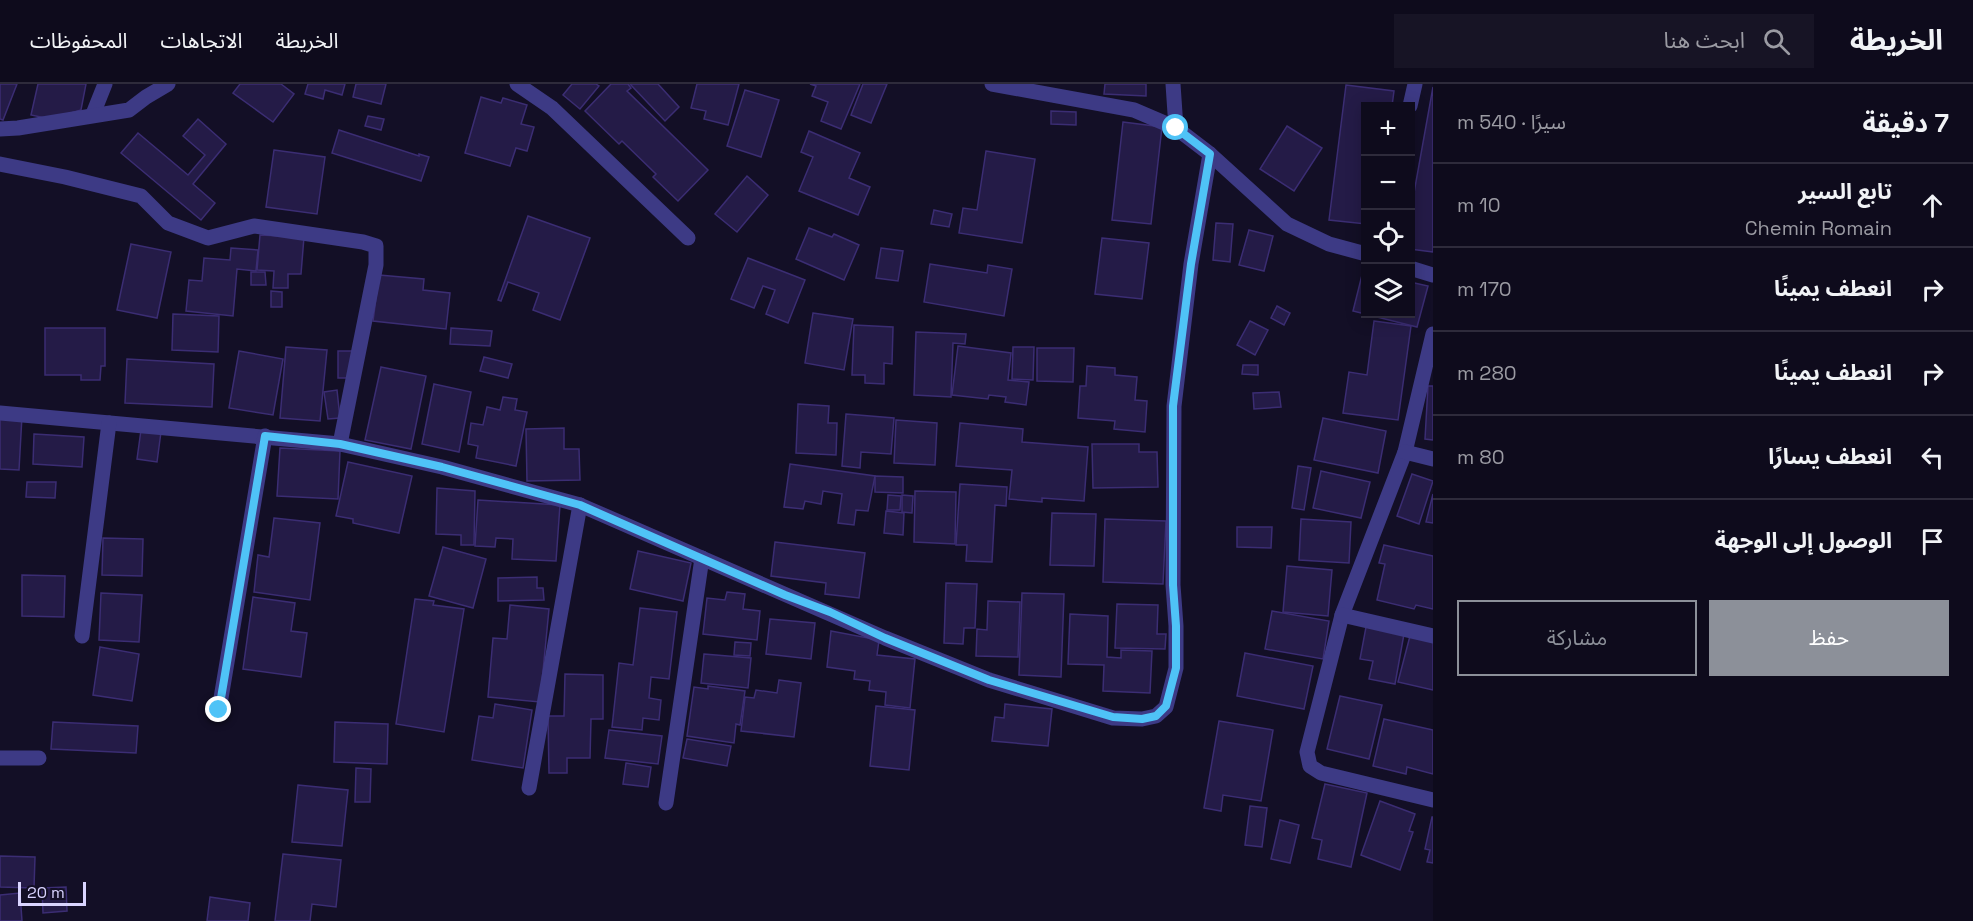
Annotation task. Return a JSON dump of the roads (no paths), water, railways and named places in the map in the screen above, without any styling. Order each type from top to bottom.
[{"type":"street","points":[[93,114],[105,84]]},
{"type":"street","points":[[0,129],[129,110],[168,84]]},
{"type":"street","points":[[517,84],[552,108],[688,238]]},
{"type":"street","points":[[992,84],[1134,110],[1176,128],[1210,154],[1287,225],[1329,244],[1361,253]]},
{"type":"street","points":[[1173,84],[1176,128]]},
{"type":"street","points":[[1411,102],[1415,84]]},
{"type":"street","points":[[0,413],[340,444],[442,467],[580,505],[830,612],[885,638],[989,680],[1113,717],[1142,719],[1156,716],[1166,706],[1176,668],[1173,585],[1173,406],[1191,264],[1210,154]]},
{"type":"street","points":[[0,164],[141,196],[168,223],[208,238],[254,226],[363,242],[376,246],[376,265],[340,444]]},
{"type":"street","points":[[1415,269],[1433,274]]},
{"type":"street","points":[[1433,334],[1405,452],[1342,615],[1307,752],[1310,766],[1321,773],[1433,800]]},
{"type":"street","points":[[82,636],[109,423]]},
{"type":"street","points":[[219,710],[265,436]]},
{"type":"street","points":[[1405,452],[1433,459]]},
{"type":"street","points":[[529,788],[580,505]]},
{"type":"street","points":[[666,803],[702,558]]},
{"type":"street","points":[[1342,615],[1433,636]]},
{"type":"street","points":[[0,758],[39,758]]}]
